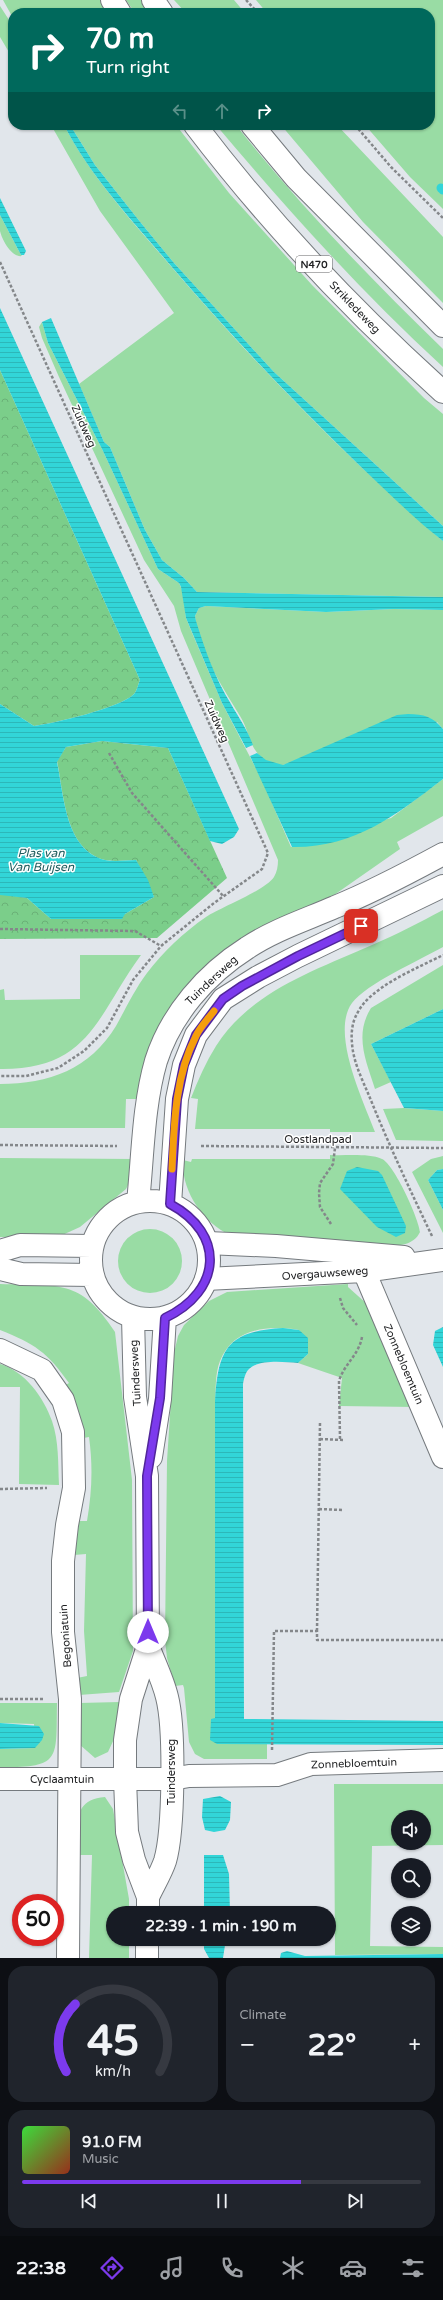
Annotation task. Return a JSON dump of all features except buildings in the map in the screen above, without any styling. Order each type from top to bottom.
[{"type":"main road","name":"Strikledeweg","points":[[199,130],[258,202],[324,275],[392,346],[443,392]]},
{"type":"main road","points":[[256,130],[296,178],[443,326]]},
{"type":"main road","name":"Tuindersweg","points":[[138,1202],[147,1104],[156,1061],[168,1031],[184,1004],[226,963],[247,947],[285,927],[400,878],[443,854]]},
{"type":"main road","name":"Tuindersweg","points":[[170,1204],[177,1099],[184,1065],[196,1035],[223,999],[253,980],[298,956],[443,886]]},
{"type":"main road","points":[[149,1200],[170,1204],[186,1213],[199,1226],[207,1243],[209,1267],[206,1279],[197,1296],[183,1309],[165,1318],[154,1319],[133,1317],[119,1311],[107,1301],[98,1289],[90,1265],[92,1246],[98,1230],[109,1217],[122,1207],[149,1200]]},
{"type":"main road","name":"Overgauwseweg","points":[[207,1243],[276,1246],[443,1260]]},
{"type":"main road","points":[[0,1251],[20,1245],[92,1246]]},
{"type":"main road","name":"Overgauwseweg","points":[[206,1279],[364,1271],[443,1260]]},
{"type":"main road","points":[[0,1269],[21,1274],[92,1274]]},
{"type":"main road","name":"Zonnebloemtuin","points":[[364,1271],[443,1457]]},
{"type":"main road","name":"Tuindersweg","points":[[133,1317],[135,1396],[147,1476],[148,1646],[131,1699],[126,1740],[124,1779],[127,1832],[148,1905]]},
{"type":"main road","name":"Tuindersweg","points":[[147,1476],[160,1398],[165,1318]]},
{"type":"main road","name":"Begoniatuin","points":[[0,1350],[42,1370],[63,1400],[73,1432],[74,1488],[67,1524],[63,1561],[62,1632],[70,1699],[68,1779],[68,1958]]},
{"type":"main road","name":"Tuindersweg","points":[[148,1646],[168,1697],[172,1742],[169,1836],[165,1861],[148,1905]]},
{"type":"main road","name":"Zonnebloemtuin","points":[[124,1779],[172,1779],[189,1776],[277,1775],[311,1764],[443,1760]]},
{"type":"main road","name":"Cyclaamtuin","points":[[0,1778],[124,1779]]},
{"type":"main road","points":[[147,1946],[147,1958]]},
{"type":"path","points":[[246,0],[253,8]]},
{"type":"path","points":[[359,130],[391,167],[443,218]]},
{"type":"path","name":"Zuidweg","points":[[0,262],[268,853],[262,869],[161,946],[133,980],[107,1028],[84,1051],[58,1068],[26,1076],[0,1076]]},
{"type":"path","points":[[108,752],[132,793],[224,897]]},
{"type":"path","points":[[0,929],[135,931],[161,946]]},
{"type":"path","points":[[433,1237],[390,1148],[356,1064],[352,1044],[352,1028],[356,1014],[366,1000],[381,989],[443,955]]},
{"type":"path","points":[[0,1145],[125,1146]]},
{"type":"path","name":"Oostlandpad","points":[[200,1146],[443,1148]]},
{"type":"path","points":[[320,1422],[317,1640],[443,1640]]},
{"type":"path","points":[[320,1439],[343,1440]]},
{"type":"path","points":[[0,1489],[74,1488]]},
{"type":"path","points":[[319,1509],[342,1510]]},
{"type":"path","points":[[272,1756],[274,1631],[317,1631]]},
{"type":"green space","points":[[3,0],[101,0],[105,8],[8,8]]},
{"type":"green space","points":[[126,0],[143,0],[149,8],[132,8]]},
{"type":"green space","points":[[174,0],[234,0],[241,8],[181,8]]},
{"type":"green space","points":[[256,0],[443,0],[443,209],[410,177],[369,130],[435,130],[435,8],[263,8]]},
{"type":"green space","points":[[0,6],[8,18],[8,51],[0,37]]},
{"type":"green space","points":[[54,130],[67,130],[86,162],[112,198],[262,368],[360,466],[443,541],[443,597],[197,592],[184,578],[162,560],[145,530],[110,447],[104,442],[79,384],[174,313],[100,211]]},
{"type":"green space","points":[[73,130],[180,130],[229,193],[312,285],[424,398],[443,414],[443,526],[274,372],[174,263],[95,165]]},
{"type":"green space","points":[[220,130],[240,130],[310,212],[443,349],[443,367],[354,280],[270,188]]},
{"type":"green space","points":[[285,130],[342,130],[443,237],[443,303],[363,222]]},
{"type":"green space","points":[[0,215],[22,256],[18,256],[11,251],[5,243],[0,231]]},
{"type":"green space","points":[[42,322],[48,343],[102,449],[158,569],[179,583],[183,592],[186,618],[193,635],[222,703],[262,780],[291,847],[391,818],[443,779],[443,816],[397,842],[400,849],[324,902],[211,963],[186,987],[162,1024],[140,1099],[126,1099],[125,1128],[0,1128],[0,1084],[35,1081],[51,1077],[67,1071],[94,1053],[106,1041],[143,979],[153,965],[167,950],[206,917],[253,893],[269,882],[276,873],[278,860],[181,631],[174,606],[144,560],[42,338],[39,327]]},
{"type":"green space","points":[[0,370],[140,680],[134,694],[127,699],[102,709],[71,718],[34,726],[0,704]]},
{"type":"green space","points":[[206,606],[326,612],[394,609],[443,610],[443,729],[437,722],[283,765],[268,762],[257,753],[254,748],[243,721],[206,656],[197,629],[195,616],[199,608]]},
{"type":"green space","points":[[102,741],[168,748],[227,878],[157,938],[0,939],[0,895],[3,894],[27,898],[51,919],[125,914],[154,897],[136,860],[109,861],[92,854],[82,845],[74,833],[69,820],[57,761],[66,747]]},
{"type":"green space","points":[[443,910],[443,947],[369,988],[352,1003],[346,1016],[345,1032],[351,1068],[375,1132],[330,1132],[330,1129],[195,1129],[198,1099],[191,1098],[199,1078],[216,1046],[230,1027],[247,1011],[266,996],[307,973],[390,937]]},
{"type":"green space","points":[[80,955],[141,955],[101,1018],[88,1035],[73,1049],[54,1060],[30,1067],[0,1069],[0,990],[4,989],[5,1000],[80,999]]},
{"type":"green space","points":[[443,965],[443,1009],[371,1044],[391,1082],[375,1089],[365,1058],[362,1038],[366,1018],[371,1008]]},
{"type":"green space","points":[[404,1108],[443,1111],[443,1141],[396,1140],[383,1109]]},
{"type":"green space","points":[[330,1155],[370,1156],[382,1159],[387,1163],[405,1192],[419,1225],[420,1232],[417,1237],[413,1241],[403,1245],[381,1246],[230,1235],[211,1222],[203,1214],[190,1194],[183,1172],[183,1160],[191,1162],[192,1159],[330,1159]]},
{"type":"green space","points":[[443,1156],[443,1169],[437,1170],[428,1180],[443,1210],[443,1233],[412,1172],[431,1159]]},
{"type":"green space","points":[[0,1158],[134,1159],[132,1177],[126,1189],[80,1227],[58,1237],[0,1237]]},
{"type":"green space","points":[[150,1229],[162,1231],[173,1238],[180,1249],[182,1261],[180,1273],[173,1284],[162,1291],[150,1293],[138,1291],[127,1284],[120,1273],[118,1261],[120,1249],[127,1238],[138,1231]]},
{"type":"green space","points":[[0,1284],[38,1285],[66,1288],[91,1302],[115,1332],[132,1480],[133,1651],[119,1692],[79,1695],[77,1678],[87,1676],[84,1631],[86,1554],[74,1555],[77,1521],[87,1521],[89,1510],[91,1469],[89,1437],[78,1439],[59,1389],[69,1383],[61,1372],[47,1356],[39,1350],[0,1330]]},
{"type":"green space","points":[[348,1284],[348,1287],[367,1304],[415,1407],[339,1406],[342,1378],[298,1363],[308,1354],[299,1330],[275,1328],[253,1331],[243,1335],[233,1342],[226,1350],[218,1366],[215,1401],[215,1718],[217,1744],[267,1744],[267,1759],[204,1759],[195,1754],[189,1742],[184,1688],[183,1685],[175,1686],[167,1658],[165,1640],[167,1461],[174,1353],[178,1336],[184,1325],[209,1301],[227,1292]]},
{"type":"green space","points":[[0,1364],[18,1373],[25,1379],[44,1403],[52,1421],[56,1436],[59,1485],[19,1484],[20,1387],[0,1387]]},
{"type":"green space","points":[[120,1702],[114,1739],[108,1752],[95,1758],[79,1744],[79,1703]]},
{"type":"green space","points":[[0,1703],[57,1703],[55,1748],[51,1756],[45,1762],[20,1767],[0,1767],[0,1749],[35,1748],[34,1724],[0,1723]]},
{"type":"green space","points":[[334,1784],[443,1784],[443,1845],[431,1845],[431,1810],[391,1810],[391,1846],[372,1846],[370,1946],[443,1947],[443,1954],[335,1955],[336,1906],[335,1906]]},
{"type":"green space","points":[[105,1797],[113,1809],[129,1899],[129,1906],[106,1906],[106,1946],[129,1946],[129,1958],[89,1958],[92,1855],[78,1855],[77,1826],[78,1817],[81,1810],[86,1804],[94,1799]]},
{"type":"water","points":[[67,130],[73,130],[95,165],[174,263],[274,372],[443,526],[443,541],[411,514],[335,442],[263,368],[128,216],[100,181]]},
{"type":"water","points":[[0,198],[26,251],[24,255],[21,255],[0,215]]},
{"type":"water","name":"Plas van Van Buijsen","points":[[0,308],[239,829],[234,837],[222,844],[210,841],[168,748],[102,741],[66,747],[57,762],[65,805],[74,833],[82,845],[92,854],[105,860],[136,860],[148,880],[154,897],[125,914],[122,919],[51,919],[27,898],[0,895],[0,704],[34,726],[87,714],[127,699],[134,694],[140,680],[0,370]]},
{"type":"water","points":[[51,318],[104,442],[110,447],[145,530],[162,560],[184,578],[197,592],[443,597],[443,610],[394,609],[326,612],[206,606],[199,608],[195,616],[196,621],[211,664],[225,694],[246,729],[253,745],[246,748],[222,703],[186,618],[181,587],[179,583],[158,569],[102,449],[48,343],[42,322]]},
{"type":"water","points":[[408,714],[428,717],[443,729],[443,779],[390,817],[354,836],[335,842],[314,846],[292,847],[250,756],[257,753],[266,760],[283,765],[397,715]]},
{"type":"water","points":[[443,1009],[443,1111],[404,1108],[371,1044]]},
{"type":"water","points":[[357,1167],[378,1171],[382,1175],[406,1226],[405,1233],[396,1237],[377,1227],[340,1189],[347,1171]]},
{"type":"water","points":[[443,1169],[443,1210],[428,1180],[437,1170]]},
{"type":"water","points":[[443,1327],[443,1367],[433,1345],[435,1331]]},
{"type":"water","points":[[283,1328],[299,1330],[308,1338],[308,1354],[298,1363],[266,1362],[254,1366],[247,1372],[243,1384],[244,1719],[443,1721],[443,1745],[217,1744],[210,1740],[211,1719],[215,1718],[215,1401],[219,1368],[223,1355],[238,1338],[250,1333]]},
{"type":"water","points":[[0,1723],[39,1726],[44,1734],[42,1740],[35,1748],[0,1749]]},
{"type":"water","points":[[220,1796],[231,1802],[230,1820],[225,1830],[214,1832],[205,1830],[202,1817],[203,1799]]},
{"type":"water","points":[[204,1855],[223,1855],[229,1874],[230,1906],[204,1906]]},
{"type":"water","points":[[204,1946],[225,1946],[223,1958],[209,1958]]},
{"type":"water","points":[[287,1951],[305,1956],[443,1954],[443,1958],[280,1958],[281,1953]]},
{"type":"slow traffic","points":[[172,1169],[177,1099],[184,1065],[196,1035],[214,1011]]},
{"type":"route","points":[[148,1632],[147,1476],[160,1398],[165,1318],[183,1309],[197,1296],[206,1279],[209,1267],[207,1243],[199,1226],[186,1213],[170,1204],[177,1099],[184,1065],[196,1035],[223,999],[258,977],[361,926]]}]
